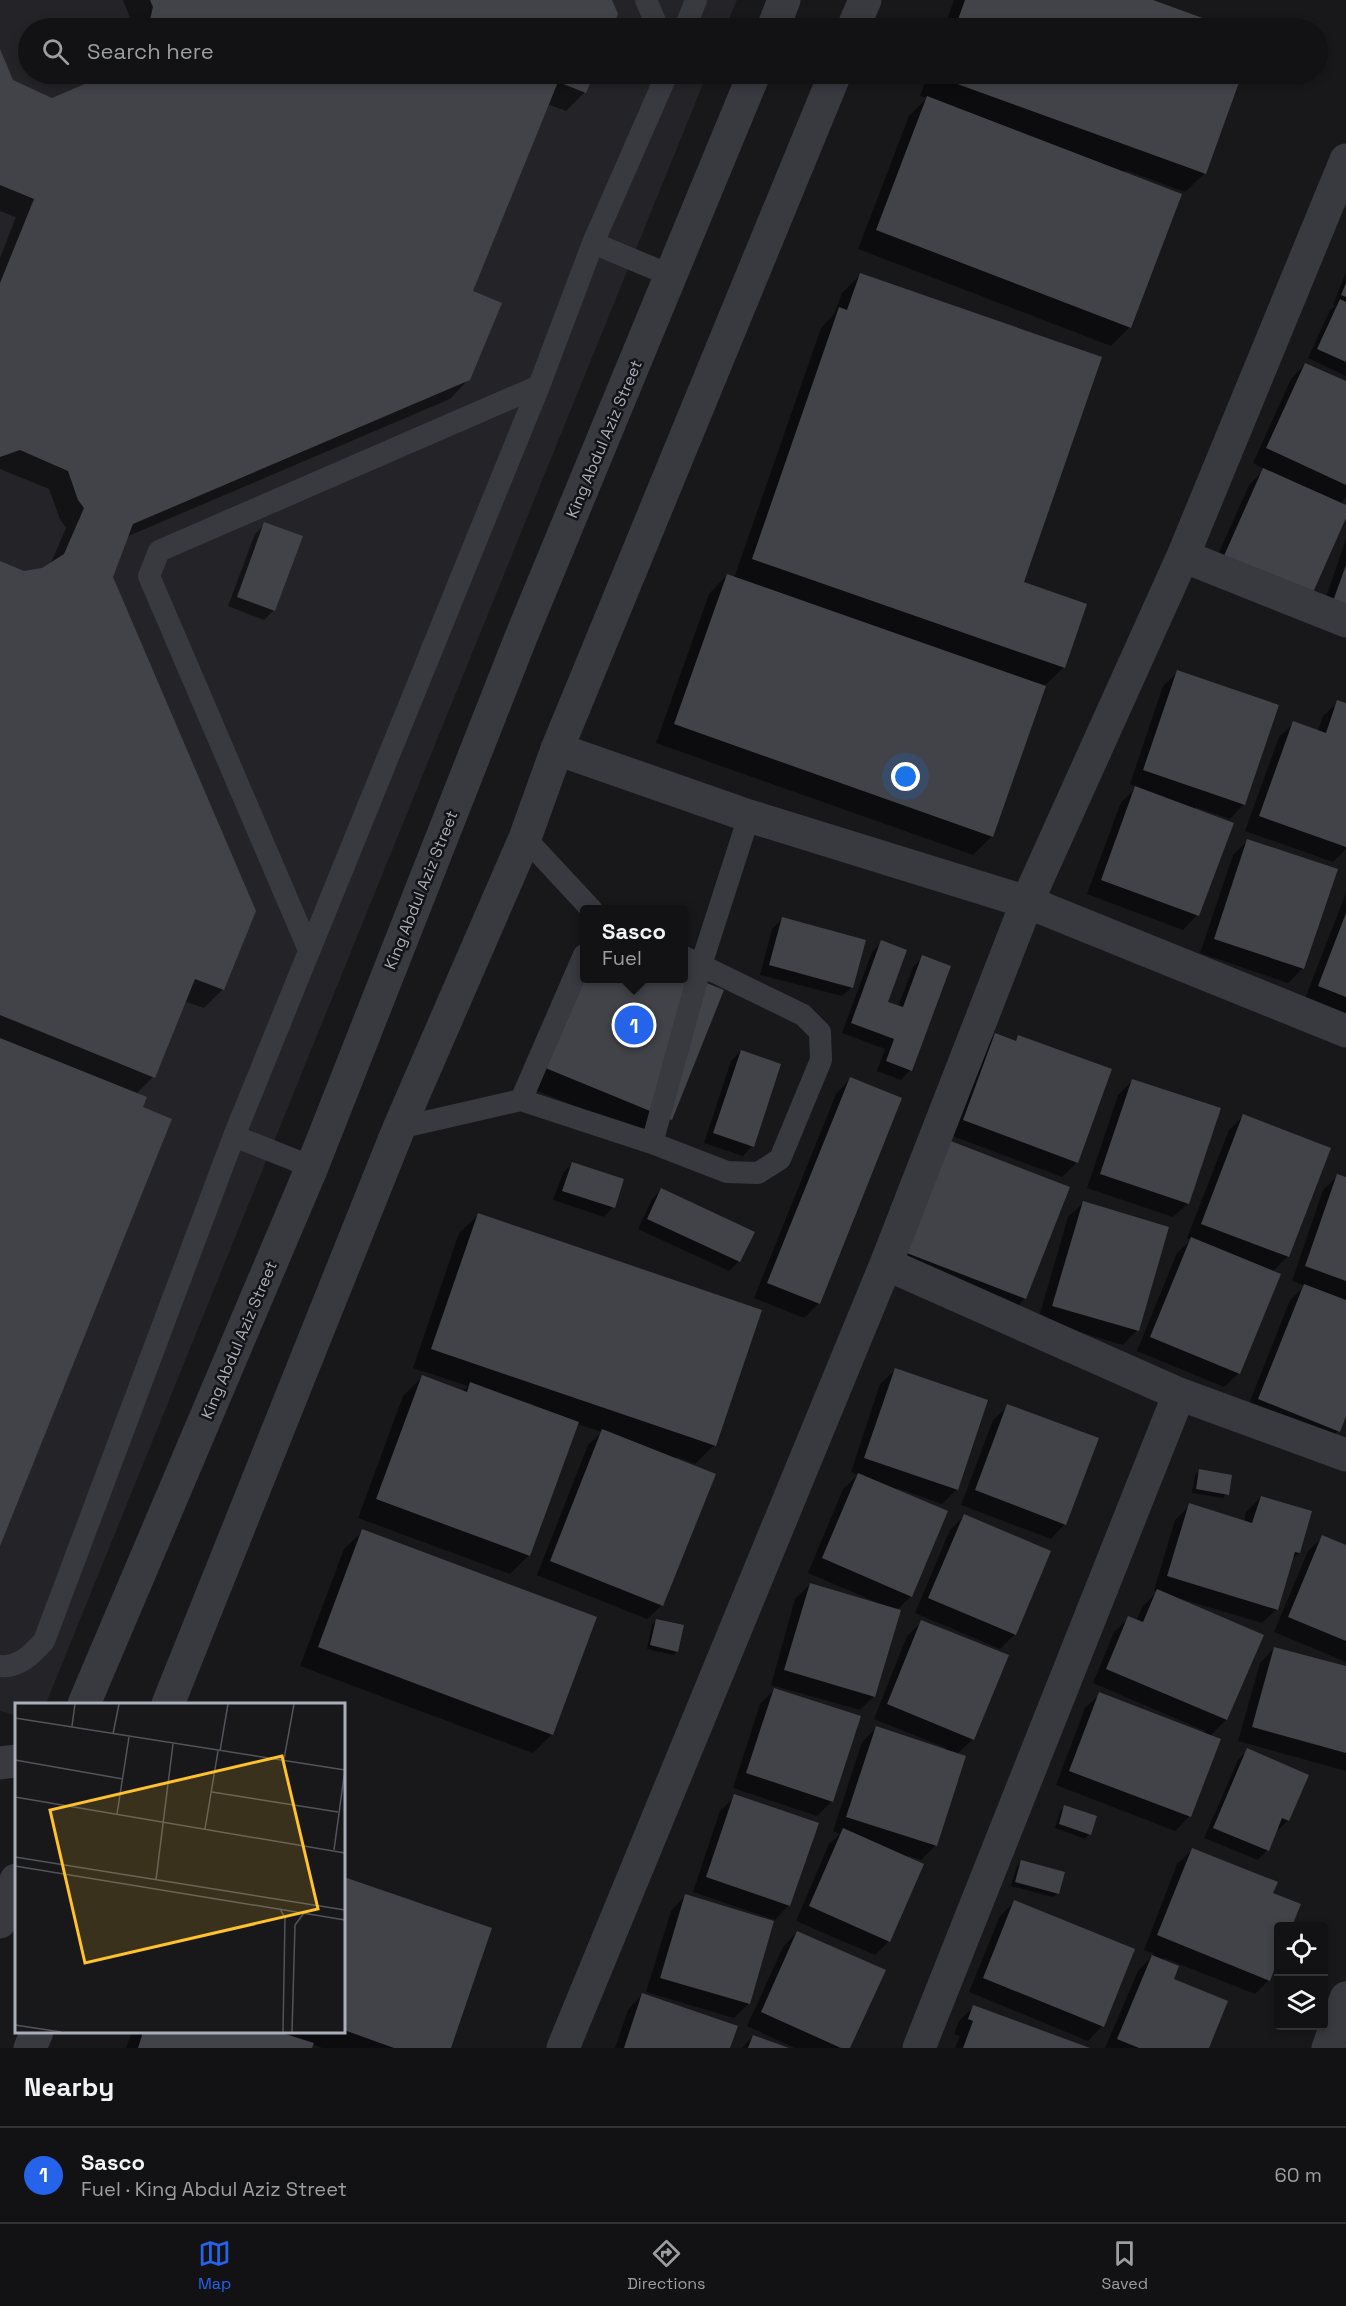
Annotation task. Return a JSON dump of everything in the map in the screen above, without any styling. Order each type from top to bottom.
[{"type":"street","points":[[777,18],[784,0]]},
{"type":"street","points":[[857,18],[865,0]]},
{"type":"street","name":"King Abdul Aziz Street","points":[[84,1703],[312,1167],[521,637],[750,84]]},
{"type":"street","points":[[168,1703],[399,1128],[525,838],[557,749],[831,84]]},
{"type":"street","points":[[563,2048],[886,1264],[1027,902],[1183,556],[1346,160]]},
{"type":"street","points":[[1183,556],[1346,621]]},
{"type":"street","points":[[557,749],[749,816],[1027,902],[1346,1031]]},
{"type":"street","points":[[886,1264],[1179,1394],[1346,1455]]},
{"type":"street","points":[[919,2048],[1179,1394]]},
{"type":"street","points":[[0,1762],[15,1761]]},
{"type":"street","points":[[0,1922],[15,1883]]},
{"type":"street","points":[[1328,2048],[1346,1998]]},
{"type":"street","points":[[30,2048],[36,2033]]},
{"type":"lane","points":[[646,0],[654,18]]},
{"type":"lane","points":[[689,18],[696,0]]},
{"type":"lane","points":[[0,1666],[9,1667],[29,1657],[44,1641],[234,1136],[538,386],[593,243],[663,84]]},
{"type":"lane","points":[[593,243],[672,276]]},
{"type":"lane","points":[[309,950],[149,576],[152,568],[159,551],[538,386]]},
{"type":"lane","points":[[688,979],[692,961],[749,816]]},
{"type":"lane","points":[[525,838],[588,905]]},
{"type":"lane","points":[[399,1128],[521,1101],[652,1143],[727,1172],[758,1173],[780,1159],[822,1060],[820,1032],[804,1015],[692,961]]},
{"type":"lane","points":[[521,1101],[580,966]]},
{"type":"lane","points":[[652,1143],[687,983]]},
{"type":"lane","points":[[234,1136],[312,1167]]},
{"type":"shaded area","points":[[0,0],[737,0],[729,18],[18,18],[18,84],[703,84],[47,1701],[15,1703],[15,1715],[0,1711]]},
{"type":"building","points":[[150,0],[612,0],[618,14],[616,18],[150,18],[153,7]]},
{"type":"building","points":[[965,0],[1153,0],[1202,18],[959,18]]},
{"type":"building","points":[[0,49],[13,80],[52,98],[85,84],[557,84],[473,291],[502,303],[470,380],[133,524],[113,577],[256,911],[224,990],[195,979],[155,1078],[0,1015],[0,561],[24,571],[42,568],[64,554],[84,508],[78,500],[68,471],[20,450],[0,457],[0,283],[34,199],[0,185]]},
{"type":"building","points":[[563,84],[590,84],[586,93]]},
{"type":"building","points":[[957,84],[1238,84],[1206,174]]},
{"type":"building","points":[[927,96],[1182,194],[1131,328],[876,230]]},
{"type":"building","points":[[860,273],[1102,357],[1024,582],[1087,604],[1065,668],[752,559],[839,307],[847,310]]},
{"type":"building","points":[[1346,283],[1346,297],[1341,295]]},
{"type":"building","points":[[1340,299],[1346,302],[1346,362],[1317,349]]},
{"type":"building","points":[[1305,363],[1346,381],[1346,485],[1266,448]]},
{"type":"building","points":[[1263,468],[1346,505],[1346,518],[1311,597],[1223,558]]},
{"type":"building","points":[[264,522],[303,536],[275,611],[237,597]]},
{"type":"building","points":[[1346,565],[1346,605],[1333,601]]},
{"type":"building","points":[[727,574],[1046,686],[993,837],[674,724]]},
{"type":"building","points":[[1177,670],[1279,705],[1245,805],[1143,770]]},
{"type":"building","points":[[1337,700],[1346,703],[1346,847],[1259,816],[1293,721],[1326,733]]},
{"type":"building","points":[[1135,786],[1234,823],[1199,916],[1101,880]]},
{"type":"building","points":[[1247,839],[1338,869],[1304,969],[1214,939]]},
{"type":"building","points":[[1346,913],[1346,997],[1318,986]]},
{"type":"building","points":[[782,917],[866,940],[853,988],[769,965]]},
{"type":"building","points":[[881,940],[907,950],[888,1002],[903,1007],[922,955],[951,966],[912,1071],[886,1061],[894,1039],[851,1023]]},
{"type":"building","points":[[688,976],[724,990],[672,1120],[543,1067],[582,983],[688,983]]},
{"type":"building","points":[[995,1033],[1016,1041],[1018,1035],[1112,1069],[1078,1163],[963,1120]]},
{"type":"building","points":[[0,1038],[147,1097],[143,1107],[172,1119],[0,1546]]},
{"type":"building","points":[[741,1050],[781,1064],[754,1147],[713,1133]]},
{"type":"building","points":[[850,1077],[902,1098],[820,1304],[767,1283]]},
{"type":"building","points":[[1132,1079],[1221,1108],[1189,1204],[1100,1174]]},
{"type":"building","points":[[1243,1114],[1331,1148],[1289,1257],[1201,1224]]},
{"type":"building","points":[[943,1138],[1070,1187],[1026,1299],[899,1250]]},
{"type":"building","points":[[572,1162],[624,1179],[615,1208],[562,1191]]},
{"type":"building","points":[[1337,1174],[1346,1177],[1346,1281],[1305,1266]]},
{"type":"building","points":[[661,1188],[755,1232],[740,1262],[647,1219]]},
{"type":"building","points":[[1083,1201],[1169,1227],[1139,1331],[1052,1306]]},
{"type":"building","points":[[478,1213],[762,1310],[716,1446],[431,1349]]},
{"type":"building","points":[[1191,1237],[1281,1274],[1240,1374],[1150,1337]]},
{"type":"building","points":[[1304,1284],[1346,1300],[1346,1416],[1340,1432],[1258,1399]]},
{"type":"building","points":[[895,1368],[988,1400],[958,1490],[864,1458]]},
{"type":"building","points":[[422,1375],[467,1392],[470,1382],[579,1422],[530,1556],[376,1499]]},
{"type":"building","points":[[1007,1404],[1099,1438],[1066,1525],[975,1490]]},
{"type":"building","points":[[602,1429],[716,1474],[663,1606],[550,1561]]},
{"type":"building","points":[[1199,1469],[1232,1475],[1229,1495],[1196,1489]]},
{"type":"building","points":[[858,1473],[948,1511],[912,1597],[822,1558]]},
{"type":"building","points":[[1261,1496],[1312,1511],[1300,1553],[1295,1552],[1278,1610],[1167,1576],[1189,1503],[1252,1523]]},
{"type":"building","points":[[964,1514],[1051,1551],[1016,1635],[928,1598]]},
{"type":"building","points":[[362,1529],[597,1617],[553,1735],[318,1647]]},
{"type":"building","points":[[1322,1535],[1346,1545],[1346,1641],[1288,1617]]},
{"type":"building","points":[[810,1583],[901,1610],[875,1697],[784,1670]]},
{"type":"building","points":[[1157,1589],[1264,1635],[1227,1720],[1106,1669],[1128,1616],[1143,1622]]},
{"type":"building","points":[[656,1619],[684,1625],[678,1652],[650,1645]]},
{"type":"building","points":[[921,1620],[1009,1655],[974,1740],[887,1704]]},
{"type":"building","points":[[1274,1647],[1346,1666],[1346,1753],[1252,1727]]},
{"type":"building","points":[[774,1688],[861,1716],[833,1802],[746,1773]]},
{"type":"building","points":[[1099,1692],[1221,1739],[1191,1817],[1069,1771]]},
{"type":"building","points":[[876,1726],[966,1756],[937,1846],[846,1817]]},
{"type":"building","points":[[1247,1748],[1309,1775],[1289,1821],[1282,1818],[1269,1851],[1213,1828]]},
{"type":"building","points":[[734,1794],[819,1823],[790,1906],[706,1877]]},
{"type":"building","points":[[1064,1805],[1097,1816],[1091,1835],[1059,1824]]},
{"type":"building","points":[[843,1828],[924,1864],[890,1942],[809,1906]]},
{"type":"building","points":[[1192,1848],[1278,1882],[1273,1893],[1301,1904],[1294,1922],[1274,1922],[1274,1970],[1270,1981],[1157,1935]]},
{"type":"building","points":[[1021,1860],[1065,1872],[1059,1894],[1015,1882]]},
{"type":"building","points":[[345,1877],[492,1928],[451,2048],[394,2048],[345,2030]]},
{"type":"building","points":[[685,1894],[774,1921],[750,2004],[660,1978]]},
{"type":"building","points":[[1014,1900],[1135,1949],[1104,2027],[983,1978]]},
{"type":"building","points":[[797,1931],[886,1970],[850,2048],[841,2048],[761,2012]]},
{"type":"building","points":[[1152,1955],[1179,1966],[1174,1979],[1228,2001],[1209,2048],[1139,2048],[1117,2039]]},
{"type":"building","points":[[642,1993],[738,2026],[730,2048],[624,2048]]},
{"type":"building","points":[[973,2005],[1090,2048],[963,2048],[973,2021],[968,2019]]},
{"type":"building","points":[[143,2033],[282,2033],[314,2043],[312,2048],[138,2048]]},
{"type":"building","points":[[753,2035],[789,2048],[748,2048]]},
{"type":"place","name":"Sasco","points":[[634,1025]]}]
